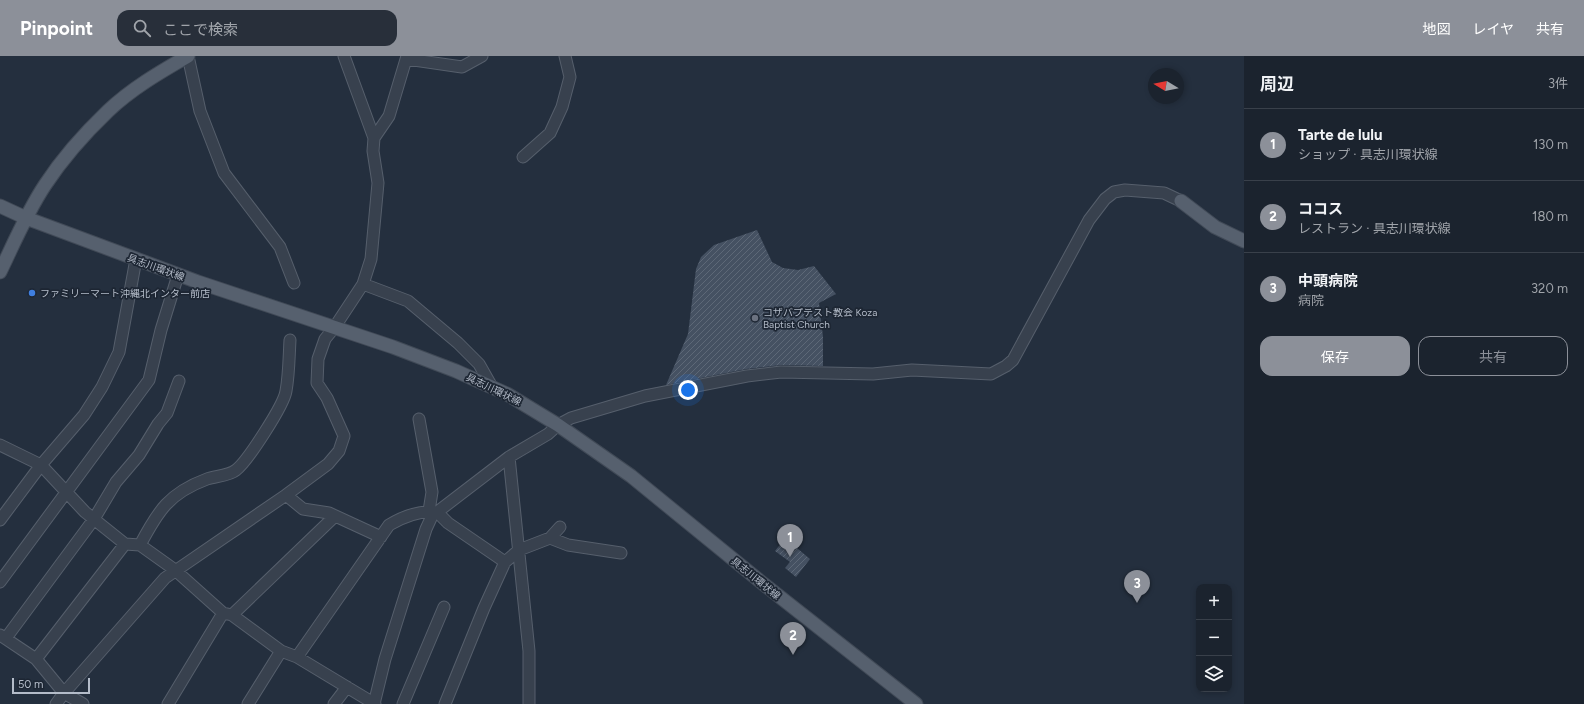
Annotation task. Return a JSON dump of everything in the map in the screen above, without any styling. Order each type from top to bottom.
[{"type":"main road","points":[[0,272],[26,218],[49,180],[67,155],[108,111],[151,78],[188,56]]},
{"type":"main road","points":[[1181,201],[1215,227],[1244,241]]},
{"type":"main road","name":"具志川環状線","points":[[0,206],[26,218],[178,275],[392,347],[456,371],[507,394],[558,425],[631,476],[761,582],[916,704]]},
{"type":"street","points":[[188,56],[200,111],[224,173],[280,246],[294,283]]},
{"type":"street","points":[[56,704],[64,692],[165,578],[286,495],[328,464],[339,451],[344,436],[327,398],[317,383],[318,359],[325,339],[363,284],[371,259],[378,183],[373,151],[374,138],[344,56]]},
{"type":"street","points":[[374,138],[389,116],[407,58],[462,66],[482,56]]},
{"type":"street","points":[[523,157],[550,132],[562,107],[570,77],[565,56]]},
{"type":"street","points":[[297,657],[389,525],[405,515],[433,512],[509,457],[548,434],[558,425],[571,418],[645,396],[747,376],[781,372],[873,374],[912,370],[991,374],[1006,366],[1013,360],[1088,220],[1105,198],[1114,192],[1125,190],[1164,193],[1181,201]]},
{"type":"street","points":[[0,520],[41,465],[84,415],[102,387],[118,352],[136,259]]},
{"type":"street","points":[[0,582],[150,380],[161,330],[178,275]]},
{"type":"street","points":[[363,284],[408,301],[458,343],[479,364],[492,387]]},
{"type":"street","points":[[140,545],[150,526],[170,498],[184,488],[208,478],[235,471],[248,456],[275,415],[286,393],[290,340]]},
{"type":"street","points":[[83,704],[64,692],[36,659],[3,636],[94,519],[116,482],[139,455],[158,424],[167,414],[179,381]]},
{"type":"street","points":[[1,447],[41,465],[85,512],[125,544],[140,545],[175,570],[228,614],[281,651],[297,657],[374,704],[385,659],[426,529],[433,512],[432,492],[419,419]]},
{"type":"street","points":[[509,457],[528,651],[529,704]]},
{"type":"street","points":[[286,495],[303,509],[335,516],[381,537]]},
{"type":"street","points":[[433,512],[505,562]]},
{"type":"street","points":[[173,703],[228,614],[335,516]]},
{"type":"street","points":[[445,704],[484,608],[505,562],[519,550],[550,538],[560,527]]},
{"type":"street","points":[[550,538],[568,545],[621,553]]},
{"type":"street","points":[[36,659],[125,544]]},
{"type":"street","points":[[403,704],[444,607]]},
{"type":"street","points":[[248,704],[281,651]]},
{"type":"street","points":[[334,704],[347,687]]},
{"type":"building","name":"コザバプテスト教会 Koza Baptist Church","points":[[757,230],[772,262],[783,268],[798,270],[814,266],[836,294],[819,303],[823,337],[823,366],[781,365],[746,369],[666,385],[688,334],[696,269],[701,257],[714,245]]},
{"type":"building","points":[[785,538],[810,559],[796,577],[785,568],[790,562],[775,551]]},
{"type":"place","name":"ファミリーマート沖縄北インター前店","points":[[32,293]]},
{"type":"place","name":"コザバプテスト教会 Koza Baptist Church","points":[[755,318]]},
{"type":"place","name":"Tarte de lulu","points":[[790,557]]},
{"type":"place","name":"中頭病院","points":[[1137,603]]},
{"type":"place","name":"ココス","points":[[793,655]]}]
